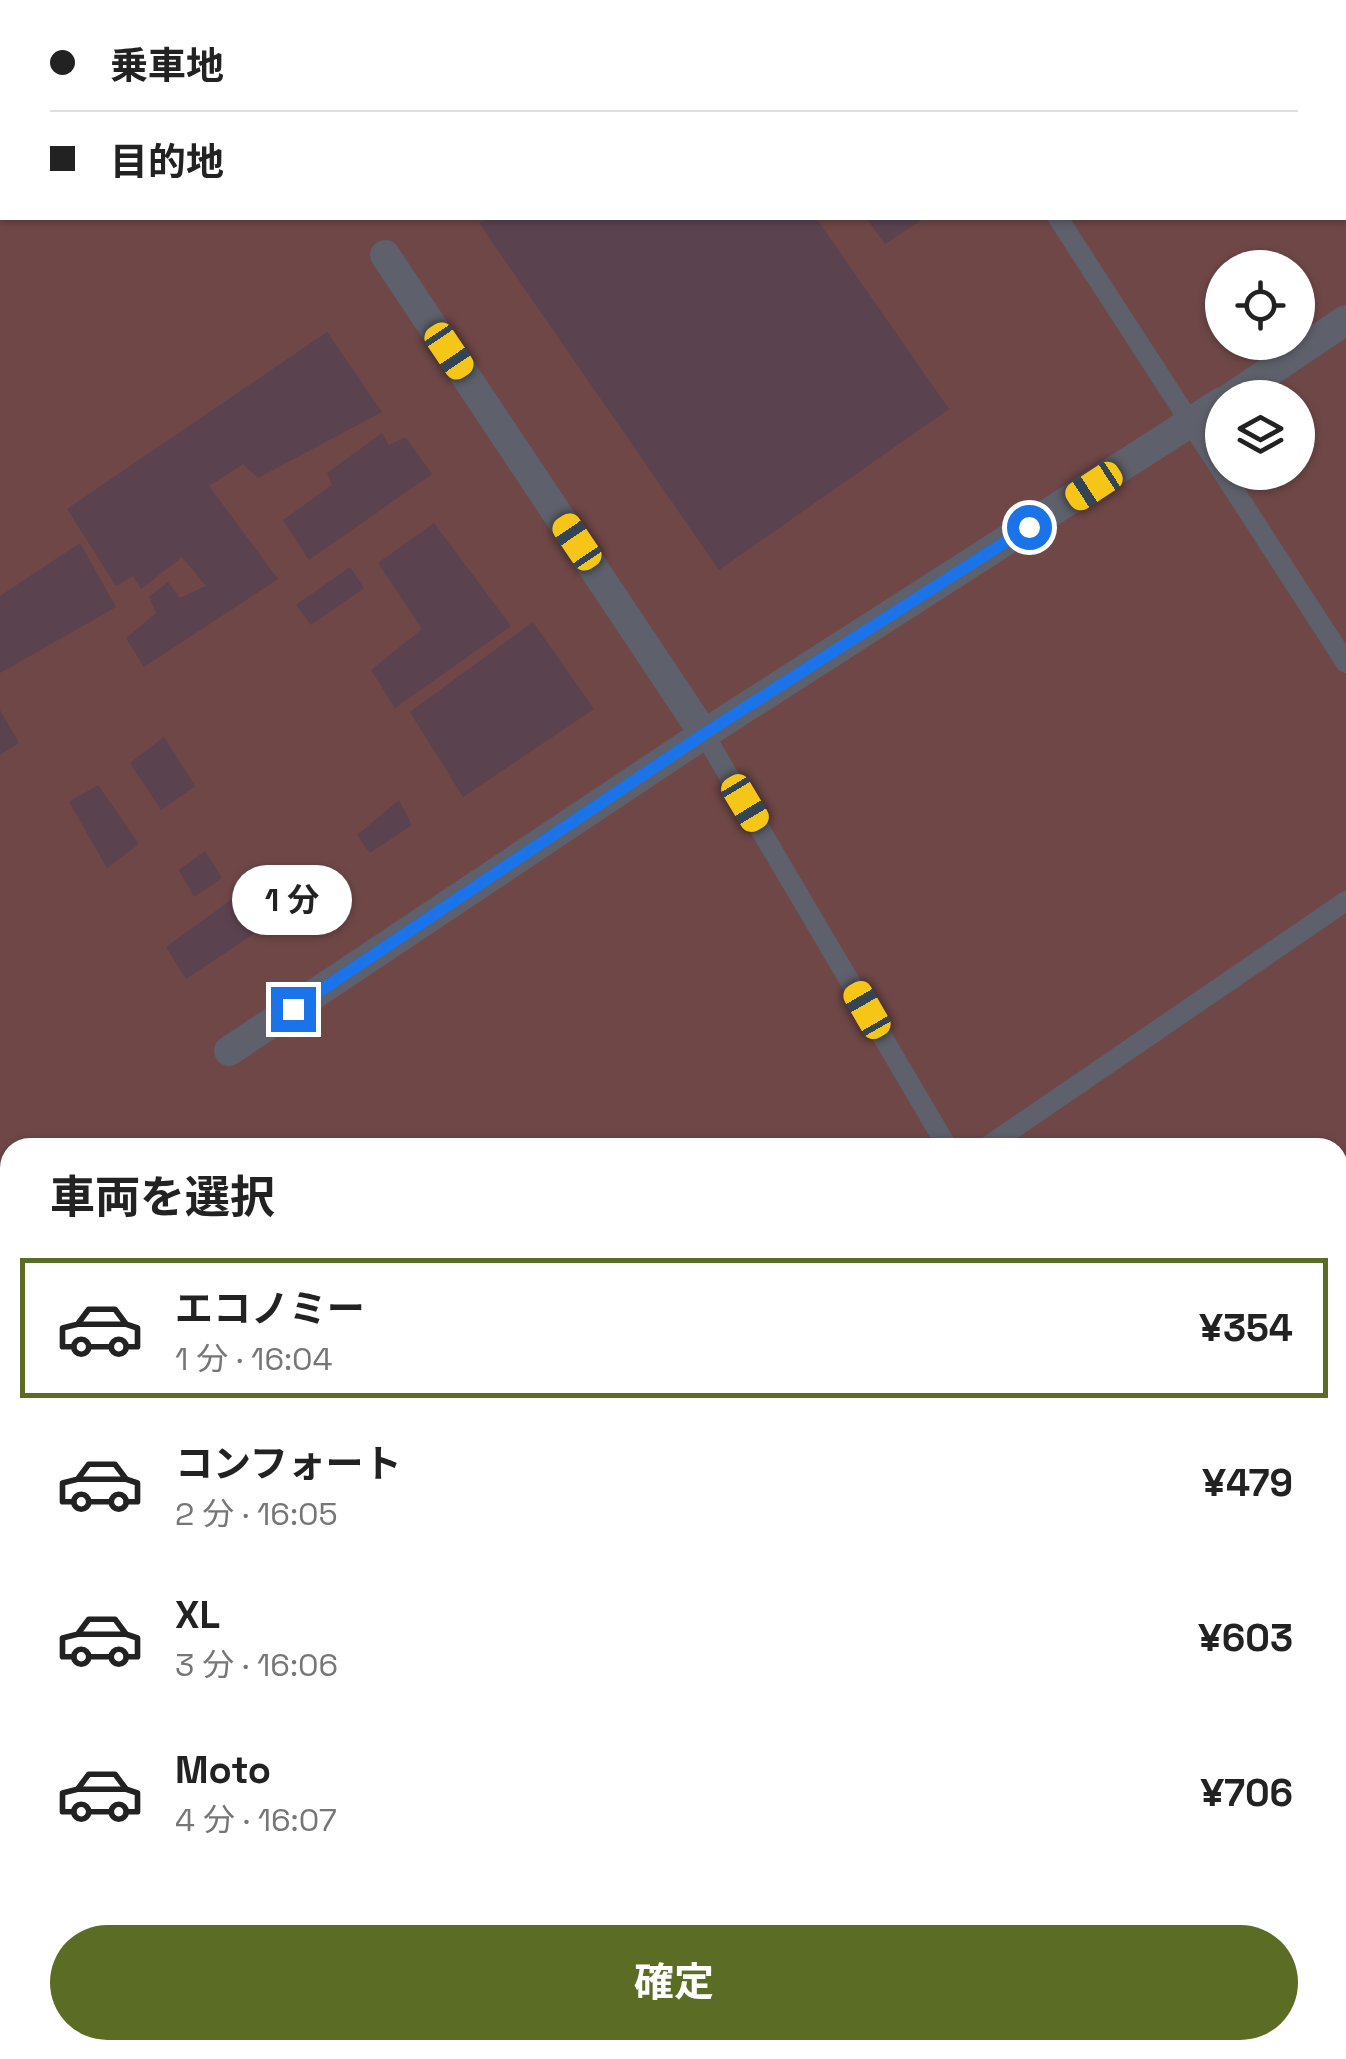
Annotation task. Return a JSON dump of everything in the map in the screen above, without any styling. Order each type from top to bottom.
[{"type":"street","points":[[385,256],[704,734]]},
{"type":"street","points":[[1257,380],[1346,320]]},
{"type":"street","points":[[229,1052],[704,734],[1205,414]]},
{"type":"lane","points":[[1059,220],[1346,663]]},
{"type":"lane","points":[[704,734],[942,1138]]},
{"type":"lane","points":[[1000,1138],[1346,901]]},
{"type":"shaded area","points":[[0,220],[1346,220],[1346,1138],[0,1138]]},
{"type":"building","points":[[817,220],[949,409],[719,570],[479,223]]},
{"type":"building","points":[[867,220],[921,220],[885,244]]},
{"type":"building","points":[[327,332],[382,412],[258,478],[243,464],[209,486],[278,579],[144,667],[126,638],[156,613],[149,597],[168,582],[180,598],[206,586],[182,557],[141,589],[133,576],[116,586],[67,509]]},
{"type":"building","points":[[382,433],[389,445],[405,437],[432,474],[309,560],[283,520],[332,485],[327,473]]},
{"type":"building","points":[[434,523],[511,626],[395,708],[371,670],[422,629],[378,563]]},
{"type":"building","points":[[80,543],[116,607],[0,673],[0,596]]},
{"type":"building","points":[[350,567],[364,588],[311,625],[296,605]]},
{"type":"building","points":[[533,622],[594,709],[463,797],[410,712]]},
{"type":"building","points":[[0,710],[19,743],[0,755]]},
{"type":"building","points":[[164,737],[195,786],[161,810],[130,763]]},
{"type":"building","points":[[98,785],[139,844],[107,868],[69,802]]},
{"type":"building","points":[[399,800],[412,825],[370,853],[357,835]]},
{"type":"building","points":[[205,851],[222,878],[194,897],[179,870]]},
{"type":"building","points":[[235,897],[258,931],[186,979],[166,947]]},
{"type":"route","points":[[293,1009],[704,734],[1029,527]]}]
